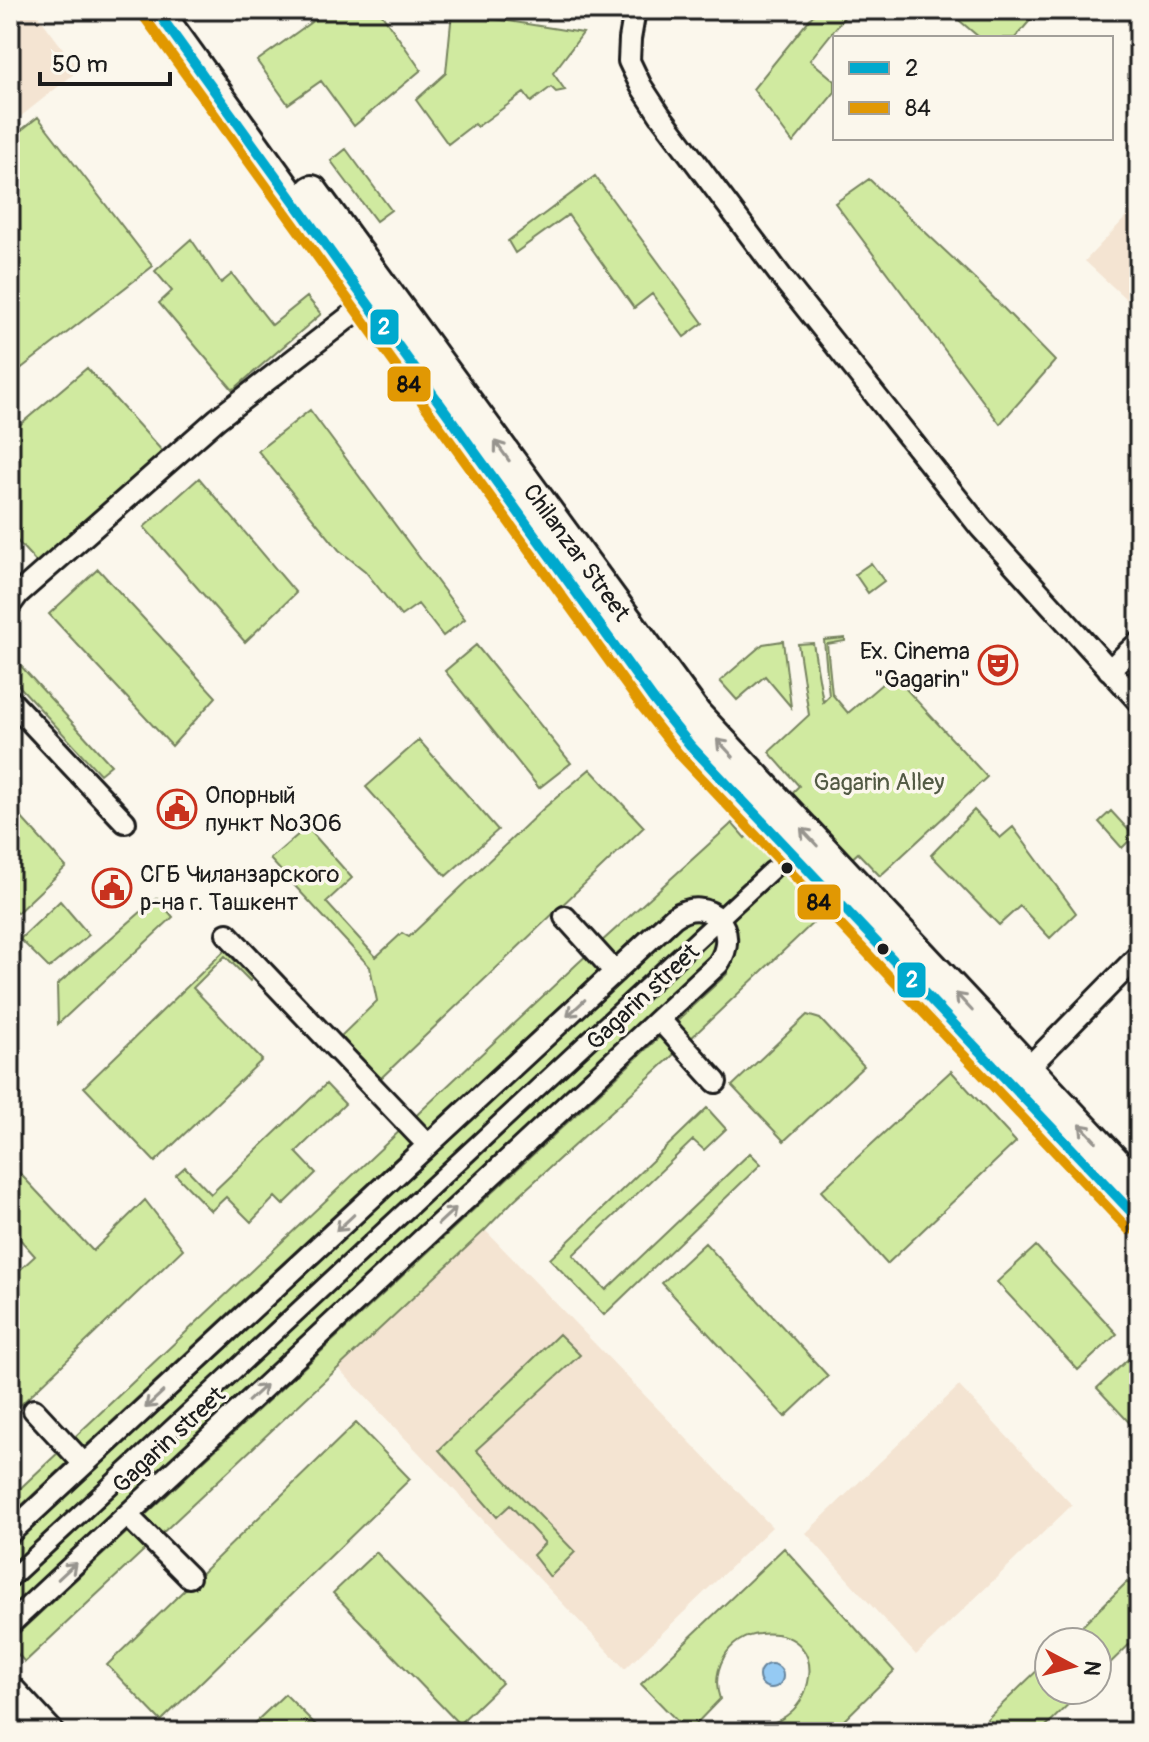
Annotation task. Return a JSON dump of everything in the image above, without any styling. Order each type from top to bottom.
[{"type":"main road","points":[[156,10],[376,296]]},
{"type":"main road","name":"Chilanzar Street","points":[[180,10],[376,296],[696,715],[1020,1076],[1139,1220]]},
{"type":"main road","name":"Chilanzar Street","points":[[1020,1076],[1139,1188]]},
{"type":"main road","points":[[10,1692],[47,1732]]},
{"type":"main road","points":[[10,1719],[22,1732]]},
{"type":"street","points":[[635,10],[629,61],[660,115],[837,348],[980,527],[1139,702]]},
{"type":"street","points":[[10,605],[18,594],[80,538],[217,419],[376,296]]},
{"type":"street","points":[[1109,670],[1139,642]]},
{"type":"street","points":[[10,700],[125,822]]},
{"type":"street","points":[[10,1579],[772,870]]},
{"type":"street","name":"Gagarin street","points":[[10,1533],[680,913],[698,909],[719,919],[727,935],[727,947],[722,958],[10,1624]]},
{"type":"street","points":[[565,917],[615,972]]},
{"type":"street","points":[[227,934],[428,1145]]},
{"type":"street","points":[[1020,1076],[1139,955]]},
{"type":"street","points":[[659,1019],[716,1082]]},
{"type":"street","points":[[34,1410],[84,1464]]},
{"type":"street","points":[[127,1515],[189,1577]]},
{"type":"shaded area","points":[[10,10],[34,10],[79,70],[10,125]]},
{"type":"shaded area","points":[[1139,203],[1139,311],[1085,261]]},
{"type":"shaded area","points":[[485,1230],[772,1527],[625,1669],[338,1368]]},
{"type":"shaded area","points":[[959,1386],[1072,1505],[916,1655],[806,1533]]},
{"type":"green space","points":[[328,10],[379,10],[421,70],[354,126],[321,81],[288,104],[257,61]]},
{"type":"green space","points":[[817,10],[850,10],[810,60],[833,79],[833,94],[793,143],[753,89]]},
{"type":"green space","points":[[947,10],[1039,10],[1017,36],[978,36]]},
{"type":"green space","points":[[452,12],[583,33],[553,73],[565,90],[556,92],[551,87],[531,102],[524,93],[448,144],[416,100],[446,73]]},
{"type":"green space","points":[[38,117],[153,266],[10,377],[10,139]]},
{"type":"green space","points":[[346,149],[391,210],[376,221],[331,161]]},
{"type":"green space","points":[[595,176],[703,323],[684,337],[652,294],[634,308],[568,215],[515,253],[508,241]]},
{"type":"green space","points":[[869,179],[976,280],[1055,361],[1000,424],[835,203]]},
{"type":"green space","points":[[191,239],[221,283],[232,274],[272,325],[307,297],[321,314],[233,390],[159,303],[172,291],[155,271]]},
{"type":"green space","points":[[87,368],[164,453],[37,563],[10,533],[10,433]]},
{"type":"green space","points":[[310,410],[465,619],[443,636],[418,604],[401,616],[365,571],[339,550],[258,451]]},
{"type":"green space","points":[[199,478],[296,593],[245,642],[144,527]]},
{"type":"green space","points":[[871,563],[884,581],[868,593],[855,574]]},
{"type":"green space","points":[[98,569],[216,697],[172,746],[49,614]]},
{"type":"green space","name":"Gagarin Alley","points":[[845,638],[845,641],[827,644],[832,694],[848,713],[883,683],[885,685],[895,677],[987,777],[880,876],[858,853],[802,904],[816,920],[514,1200],[25,1662],[10,1646],[10,1641],[727,974],[713,958],[10,1611],[10,1547],[679,922],[665,909],[10,1516],[10,1498],[578,963],[732,823],[745,838],[799,786],[769,752],[809,715],[798,644],[813,643],[823,702],[829,696],[824,640]]},
{"type":"green space","points":[[783,641],[791,707],[765,676],[737,700],[720,681],[763,644]]},
{"type":"green space","points":[[476,645],[571,763],[539,788],[445,671]]},
{"type":"green space","points":[[10,654],[111,765],[100,774],[10,676]]},
{"type":"green space","points":[[419,740],[498,830],[446,876],[366,787]]},
{"type":"green space","points":[[590,769],[644,827],[380,1079],[341,1036],[377,1001],[370,967],[270,859],[307,827],[352,878],[326,902],[376,957],[402,933],[409,937],[543,809]]},
{"type":"green space","points":[[10,805],[66,867],[17,913],[10,905]]},
{"type":"green space","points":[[974,810],[1000,838],[1013,827],[1076,913],[1050,938],[1020,906],[999,925],[931,855]]},
{"type":"green space","points":[[1111,811],[1134,836],[1122,848],[1099,822]]},
{"type":"green space","points":[[157,898],[173,917],[58,1024],[57,985]]},
{"type":"green space","points":[[60,901],[89,935],[49,968],[20,939]]},
{"type":"green space","points":[[225,950],[252,979],[250,981],[225,956],[193,988],[262,1060],[155,1162],[84,1087]]},
{"type":"green space","points":[[807,1015],[820,1019],[864,1066],[784,1141],[732,1086]]},
{"type":"green space","points":[[951,1071],[1016,1142],[887,1264],[821,1191]]},
{"type":"green space","points":[[326,1084],[345,1104],[296,1152],[316,1173],[283,1205],[275,1197],[251,1222],[226,1197],[211,1211],[176,1175],[185,1167],[211,1194]]},
{"type":"green space","points":[[707,1108],[726,1129],[704,1150],[693,1140],[573,1255],[606,1290],[750,1153],[761,1164],[604,1315],[550,1259]]},
{"type":"green space","points":[[10,1163],[93,1251],[145,1200],[183,1249],[10,1415],[10,1279],[35,1256],[10,1228]]},
{"type":"green space","points":[[705,1243],[828,1376],[785,1417],[662,1283]]},
{"type":"green space","points":[[1036,1246],[1117,1334],[1078,1370],[997,1282]]},
{"type":"green space","points":[[559,1334],[580,1355],[476,1450],[575,1552],[550,1577],[533,1555],[545,1543],[510,1505],[497,1517],[439,1450]]},
{"type":"green space","points":[[1137,1351],[1139,1353],[1139,1433],[1097,1388]]},
{"type":"green space","points":[[356,1423],[410,1479],[161,1721],[107,1665]]},
{"type":"green space","points":[[784,1548],[894,1671],[832,1732],[734,1732],[743,1723],[767,1724],[786,1716],[800,1701],[808,1683],[809,1664],[802,1647],[785,1636],[749,1636],[727,1652],[718,1678],[720,1699],[688,1732],[641,1684]]},
{"type":"green space","points":[[376,1552],[502,1683],[459,1724],[333,1593]]},
{"type":"green space","points":[[1127,1582],[1139,1593],[1139,1635],[1113,1660],[1113,1626],[1082,1626]]},
{"type":"green space","points":[[1033,1674],[1033,1706],[1067,1706],[1040,1732],[1000,1732],[987,1719]]},
{"type":"green space","points":[[285,1694],[323,1732],[245,1732]]},
{"type":"water","points":[[771,1664],[782,1671],[783,1676],[776,1687],[771,1688],[760,1681],[759,1676],[766,1665]]},
{"type":"transit line","name":"2","points":[[156,10],[653,699],[690,745],[1139,1220]]},
{"type":"transit line","name":"84","points":[[145,18],[679,754],[1129,1230]]},
{"type":"place","name":"Ex. Cinema \"Gagarin\"","points":[[998,665]]},
{"type":"place","name":"Опорный пункт №306","points":[[177,809]]},
{"type":"place","name":"СГБ Чиланзарского р-на г. Ташкент","points":[[112,888]]}]
